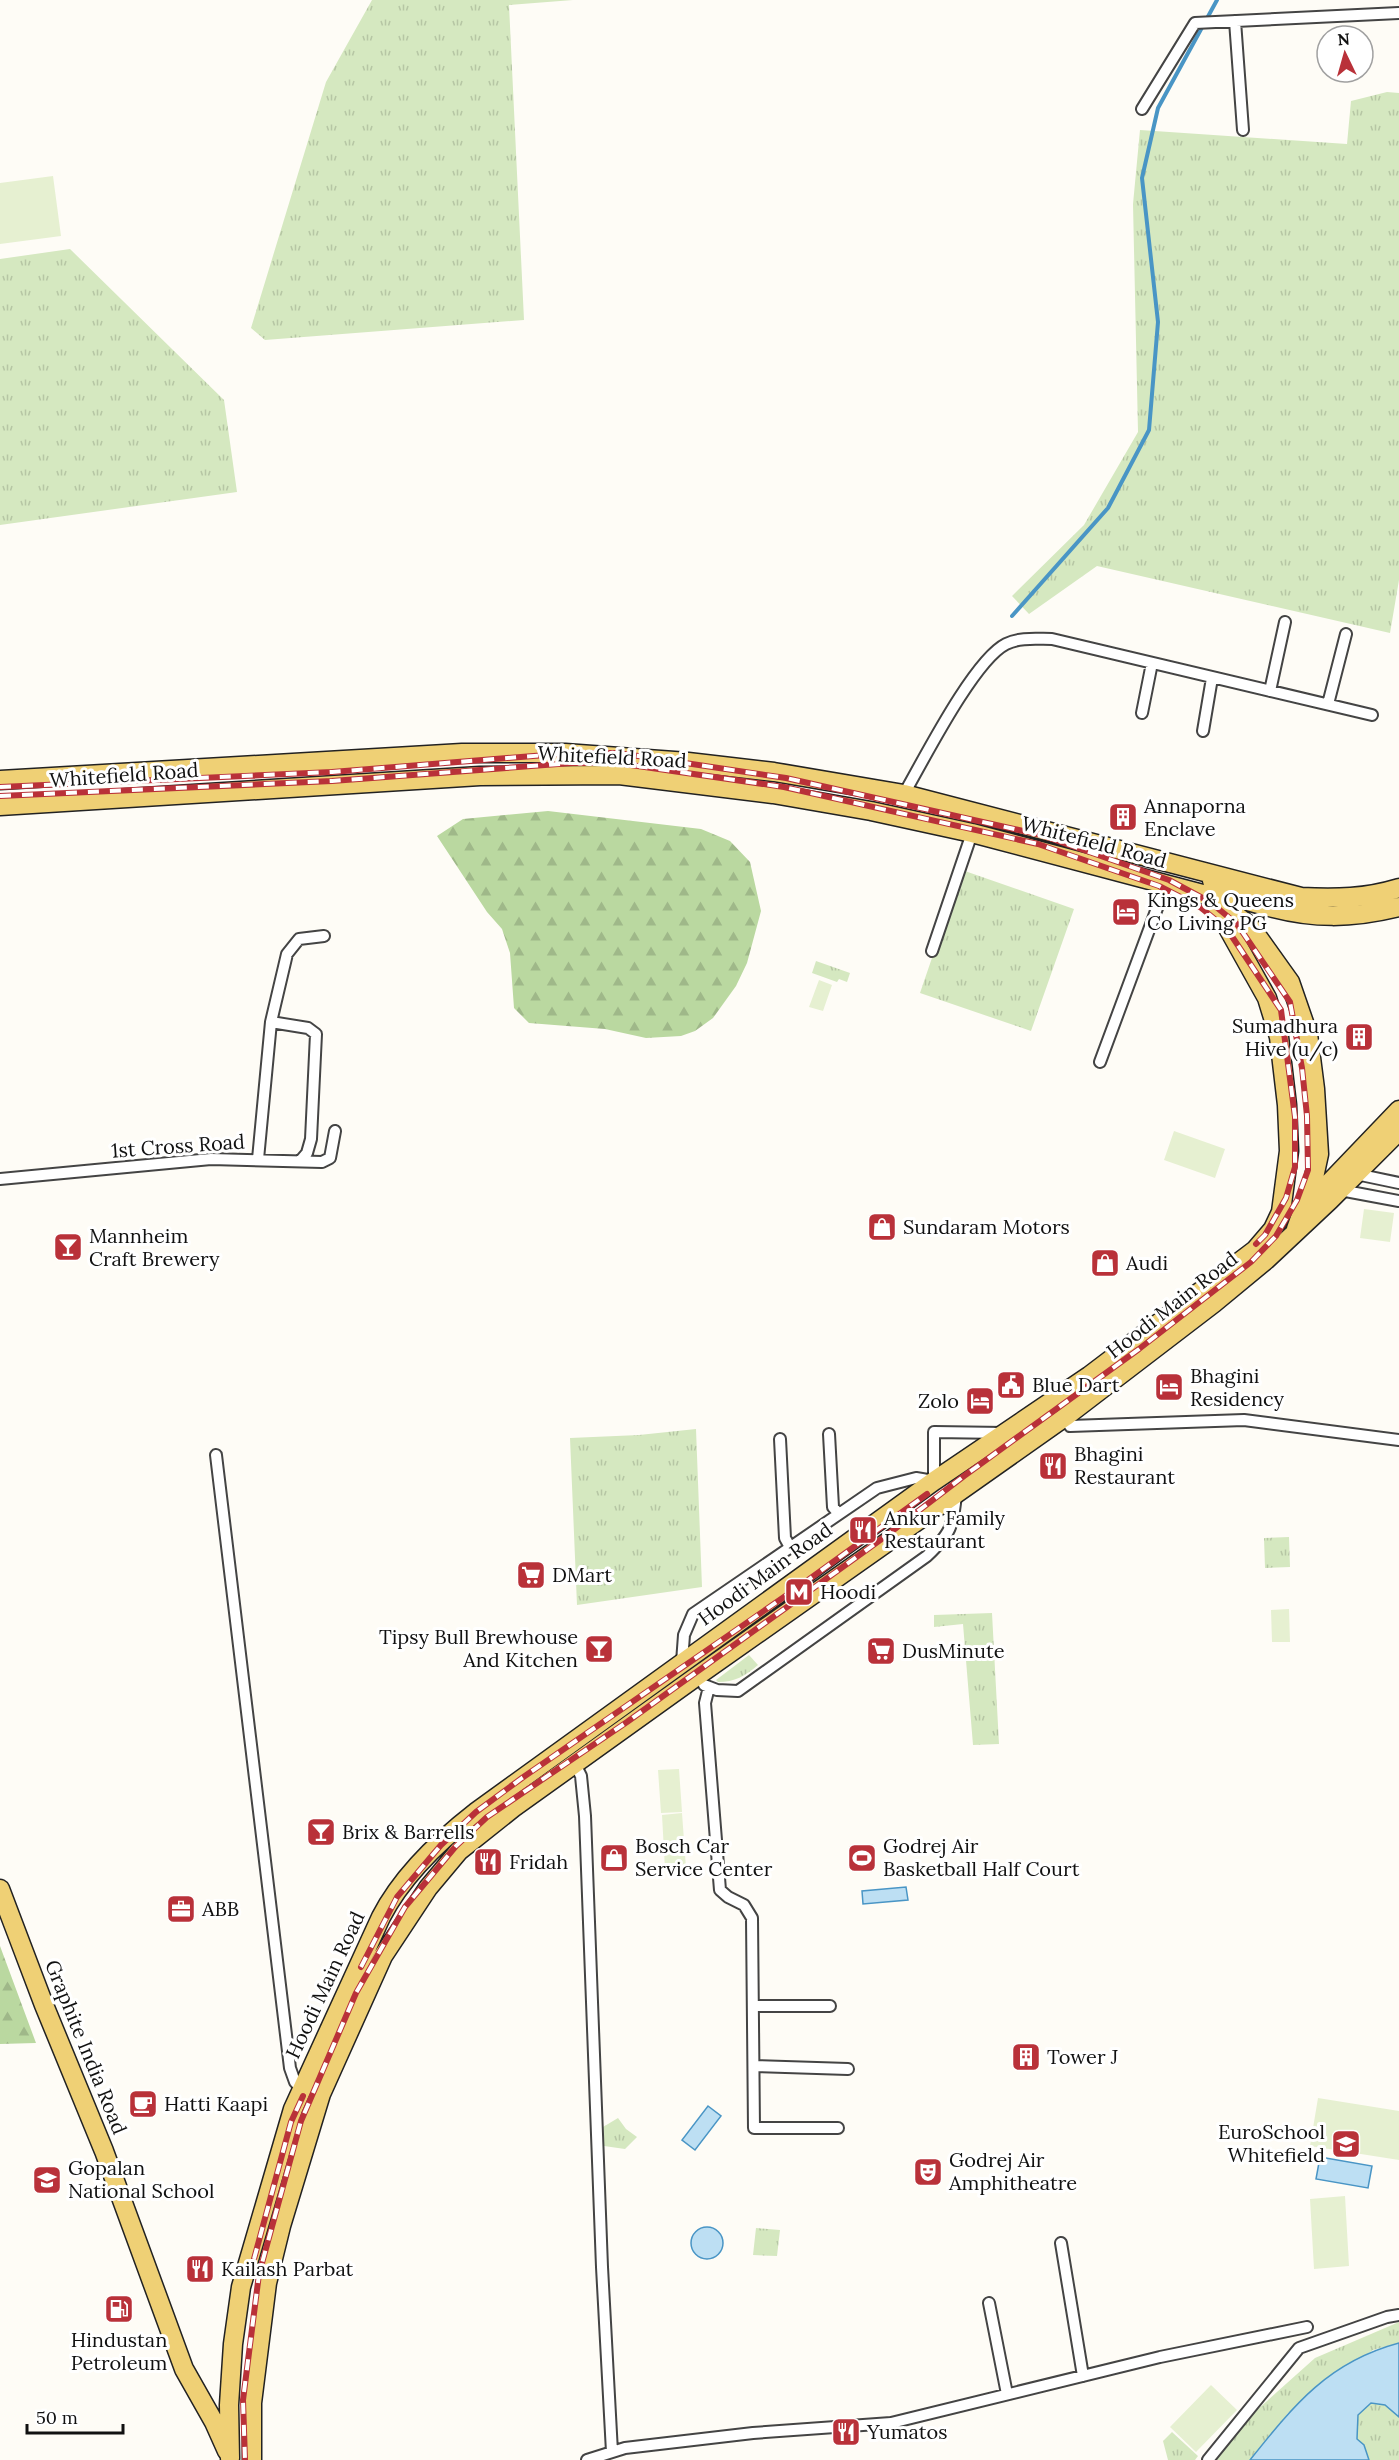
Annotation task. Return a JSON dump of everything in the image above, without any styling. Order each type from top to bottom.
[{"type":"main road","name":"Whitefield Road","points":[[0,780],[462,753],[515,752],[688,762],[774,772],[904,794],[1301,897],[1358,897],[1399,888]]},
{"type":"main road","name":"Whitefield Road","points":[[0,806],[469,777],[596,774],[657,779],[773,794],[871,811],[972,833],[1210,896]]},
{"type":"main road","name":"Whitefield Road","points":[[1200,871],[1227,895],[1299,916],[1362,915],[1399,907]]},
{"type":"main road","points":[[1210,896],[1250,927],[1290,982],[1308,1034],[1316,1089],[1319,1154],[1306,1214]]},
{"type":"main road","name":"Hoodi Main Road","points":[[252,2459],[252,2403],[267,2283],[280,2226],[321,2094],[383,1956],[428,1888],[459,1851],[513,1808],[575,1764],[701,1683],[956,1494],[1065,1417],[1198,1305],[1255,1250],[1273,1229],[1281,1212],[1289,1151],[1287,1106],[1278,1037],[1267,999],[1210,896]]},
{"type":"main road","points":[[1306,1214],[1399,1110]]},
{"type":"main road","points":[[1306,1214],[1340,1190],[1399,1131]]},
{"type":"main road","name":"Hoodi Main Road","points":[[230,2459],[229,2405],[233,2344],[241,2287],[293,2109],[381,1917],[397,1890],[450,1832],[934,1481],[1266,1260],[1294,1232],[1306,1214]]},
{"type":"main road","name":"Graphite India Road","points":[[0,1889],[44,2005],[104,2151],[184,2369],[230,2459]]},
{"type":"main road","points":[[230,2459],[252,2459]]},
{"type":"street","points":[[1142,109],[1195,23],[1399,13]]},
{"type":"street","points":[[1235,21],[1243,130]]},
{"type":"street","points":[[1270,691],[1285,622]]},
{"type":"street","points":[[1328,704],[1346,634]]},
{"type":"street","points":[[904,794],[983,662],[1006,644],[1023,639],[1052,639],[1371,715]]},
{"type":"street","points":[[1142,713],[1152,663]]},
{"type":"street","points":[[1203,731],[1212,678]]},
{"type":"street","points":[[932,951],[972,833]]},
{"type":"street","points":[[1100,1062],[1166,884]]},
{"type":"street","points":[[258,1159],[271,1022],[287,954],[299,939],[324,936]]},
{"type":"street","points":[[271,1022],[308,1028],[316,1034],[311,1139],[307,1153],[301,1160]]},
{"type":"street","name":"1st Cross Road","points":[[0,1179],[211,1159],[322,1162],[330,1158],[335,1131]]},
{"type":"street","points":[[1356,1174],[1399,1183]]},
{"type":"street","points":[[1340,1190],[1399,1201]]},
{"type":"street","points":[[1065,1417],[1070,1426],[1244,1420],[1399,1440]]},
{"type":"street","points":[[934,1481],[934,1432],[1004,1433]]},
{"type":"street","points":[[829,1434],[834,1507],[838,1513]]},
{"type":"street","points":[[780,1439],[785,1538],[790,1547]]},
{"type":"street","points":[[216,1455],[290,2068],[295,2082],[302,2090]]},
{"type":"street","name":"Hoodi Main Road","points":[[682,1662],[684,1635],[693,1614],[877,1488],[916,1478],[934,1481]]},
{"type":"street","points":[[838,2128],[754,2128],[752,1918],[744,1905],[720,1890],[705,1703],[701,1683],[738,1691],[927,1556],[946,1538],[954,1517],[956,1494]]},
{"type":"street","points":[[575,1764],[581,1776],[585,1816],[602,2278],[612,2452]]},
{"type":"street","points":[[754,2006],[830,2006]]},
{"type":"street","points":[[754,2066],[848,2069]]},
{"type":"street","points":[[1061,2243],[1083,2376]]},
{"type":"street","points":[[989,2303],[1007,2394]]},
{"type":"street","points":[[1208,2460],[1299,2348],[1387,2317],[1399,2315]]},
{"type":"street","points":[[587,2460],[625,2448],[753,2433],[891,2423],[1160,2357],[1307,2327]]},
{"type":"green space","points":[[372,0],[573,0],[509,5],[524,320],[265,340],[251,328],[326,82]]},
{"type":"green space","points":[[1387,92],[1399,93],[1399,580],[1390,633],[1097,566],[1029,614],[1012,596],[1084,525],[1138,432],[1133,204],[1140,130],[1347,144],[1351,101]]},
{"type":"green space","points":[[53,176],[61,236],[0,244],[0,183]]},
{"type":"green space","points":[[70,249],[224,400],[237,492],[0,525],[0,259]]},
{"type":"green space","points":[[548,811],[701,829],[730,841],[750,862],[761,911],[747,963],[736,986],[713,1018],[695,1031],[681,1036],[646,1038],[605,1029],[529,1023],[514,1008],[510,953],[502,929],[487,912],[437,836],[463,819]]},
{"type":"green space","points":[[962,870],[1074,909],[1031,1031],[920,993]]},
{"type":"green space","points":[[816,961],[850,973],[847,982],[839,979],[837,982],[812,973]]},
{"type":"green space","points":[[819,980],[832,985],[823,1011],[809,1007]]},
{"type":"green space","points":[[1174,1131],[1225,1149],[1215,1178],[1164,1160]]},
{"type":"green space","points":[[1364,1209],[1394,1213],[1390,1242],[1360,1238]]},
{"type":"green space","points":[[696,1429],[702,1587],[577,1605],[570,1438],[639,1435]]},
{"type":"green space","points":[[1289,1537],[1290,1567],[1265,1568],[1264,1538]]},
{"type":"green space","points":[[1289,1609],[1290,1642],[1272,1642],[1271,1610]]},
{"type":"green space","points":[[992,1613],[999,1744],[973,1745],[963,1624],[934,1627],[934,1615]]},
{"type":"green space","points":[[749,1655],[758,1665],[753,1669],[735,1680],[718,1682],[716,1680]]},
{"type":"green space","points":[[679,1769],[682,1812],[661,1813],[658,1770]]},
{"type":"green space","points":[[682,1813],[686,1868],[665,1869],[662,1815]]},
{"type":"green space","name":"Godrej Air Basketball Half Court","points":[[873,1844],[875,1870],[851,1871],[850,1846]]},
{"type":"green space","points":[[0,1946],[36,2043],[0,2044]]},
{"type":"green space","points":[[1318,2098],[1399,2111],[1399,2160],[1310,2146]]},
{"type":"green space","points":[[618,2118],[626,2129],[637,2137],[625,2149],[604,2146],[603,2127]]},
{"type":"green space","points":[[1345,2196],[1349,2266],[1314,2269],[1310,2199]]},
{"type":"green space","points":[[756,2228],[780,2230],[777,2256],[753,2255]]},
{"type":"green space","points":[[1399,2322],[1399,2343],[1373,2350],[1288,2413],[1250,2460],[1214,2460],[1247,2419],[1315,2358]]},
{"type":"green space","points":[[1211,2385],[1237,2410],[1196,2452],[1170,2427]]},
{"type":"green space","points":[[1370,2403],[1385,2405],[1399,2417],[1399,2460],[1369,2460],[1357,2439],[1358,2415]]},
{"type":"green space","points":[[1172,2432],[1198,2456],[1195,2460],[1168,2460],[1163,2441]]},
{"type":"water","points":[[906,1887],[908,1900],[863,1904],[862,1891]]},
{"type":"water","points":[[708,2106],[721,2116],[695,2150],[682,2140]]},
{"type":"water","points":[[1320,2157],[1372,2166],[1368,2188],[1316,2179]]},
{"type":"water","points":[[707,2227],[718,2232],[723,2243],[718,2254],[707,2259],[696,2254],[691,2243],[696,2232]]},
{"type":"water","points":[[1399,2343],[1399,2417],[1385,2405],[1371,2403],[1358,2415],[1357,2439],[1364,2445],[1369,2460],[1250,2460],[1282,2421],[1314,2388],[1352,2362],[1374,2351]]},
{"type":"waterway","points":[[1012,616],[1108,508],[1149,430],[1158,322],[1142,178],[1158,108],[1217,0]]},
{"type":"railway","points":[[0,787],[332,772],[571,753],[618,753],[786,778],[1041,835],[1169,880],[1210,902],[1237,924],[1290,1002],[1302,1068],[1307,1116],[1308,1170],[1297,1200],[1276,1236],[1251,1262],[1139,1349],[883,1538],[627,1722],[487,1817],[456,1846],[405,1907],[356,1993],[301,2121],[259,2274],[243,2400],[245,2460]]},
{"type":"railway","points":[[0,796],[332,781],[572,763],[617,763],[784,787],[1038,844],[1159,886],[1200,907],[1227,929],[1281,1010],[1295,1117],[1295,1167],[1286,1198],[1265,1235],[1256,1244]]},
{"type":"railway","points":[[361,1967],[397,1897],[441,1845],[476,1812],[797,1588],[927,1494]]},
{"type":"railway","points":[[254,2259],[291,2122],[303,2096]]},
{"type":"place","name":"Annaporna Enclave","points":[[1123,817]]},
{"type":"place","name":"Kings & Queens Co Living PG","points":[[1126,912]]},
{"type":"place","name":"Sumadhura Hive (u/c)","points":[[1359,1037]]},
{"type":"place","name":"Sundaram Motors","points":[[882,1227]]},
{"type":"place","name":"Mannheim Craft Brewery","points":[[68,1247]]},
{"type":"place","name":"Audi","points":[[1105,1263]]},
{"type":"place","name":"Blue Dart","points":[[1011,1385]]},
{"type":"place","name":"Bhagini Residency","points":[[1169,1387]]},
{"type":"place","name":"Zolo","points":[[980,1401]]},
{"type":"place","name":"Bhagini Restaurant","points":[[1053,1466]]},
{"type":"place","name":"Ankur Family Restaurant","points":[[863,1530]]},
{"type":"place","name":"DMart","points":[[531,1575]]},
{"type":"place","name":"Hoodi","points":[[799,1592]]},
{"type":"place","name":"Tipsy Bull Brewhouse And Kitchen","points":[[599,1649]]},
{"type":"place","name":"DusMinute","points":[[881,1651]]},
{"type":"place","name":"Brix & Barrells","points":[[321,1832]]},
{"type":"place","name":"Bosch Car Service Center","points":[[614,1858]]},
{"type":"place","name":"Godrej Air Basketball Half Court","points":[[862,1858]]},
{"type":"place","name":"Fridah","points":[[488,1862]]},
{"type":"place","name":"ABB","points":[[181,1909]]},
{"type":"place","name":"Tower J","points":[[1026,2057]]},
{"type":"place","name":"Hatti Kaapi","points":[[143,2104]]},
{"type":"place","name":"EuroSchool Whitefield","points":[[1346,2144]]},
{"type":"place","name":"Godrej Air Amphitheatre","points":[[928,2172]]},
{"type":"place","name":"Gopalan National School","points":[[47,2180]]},
{"type":"place","name":"Kailash Parbat","points":[[200,2269]]},
{"type":"place","name":"Hindustan Petroleum","points":[[119,2309]]},
{"type":"place","name":"Yumatos","points":[[846,2432]]}]
